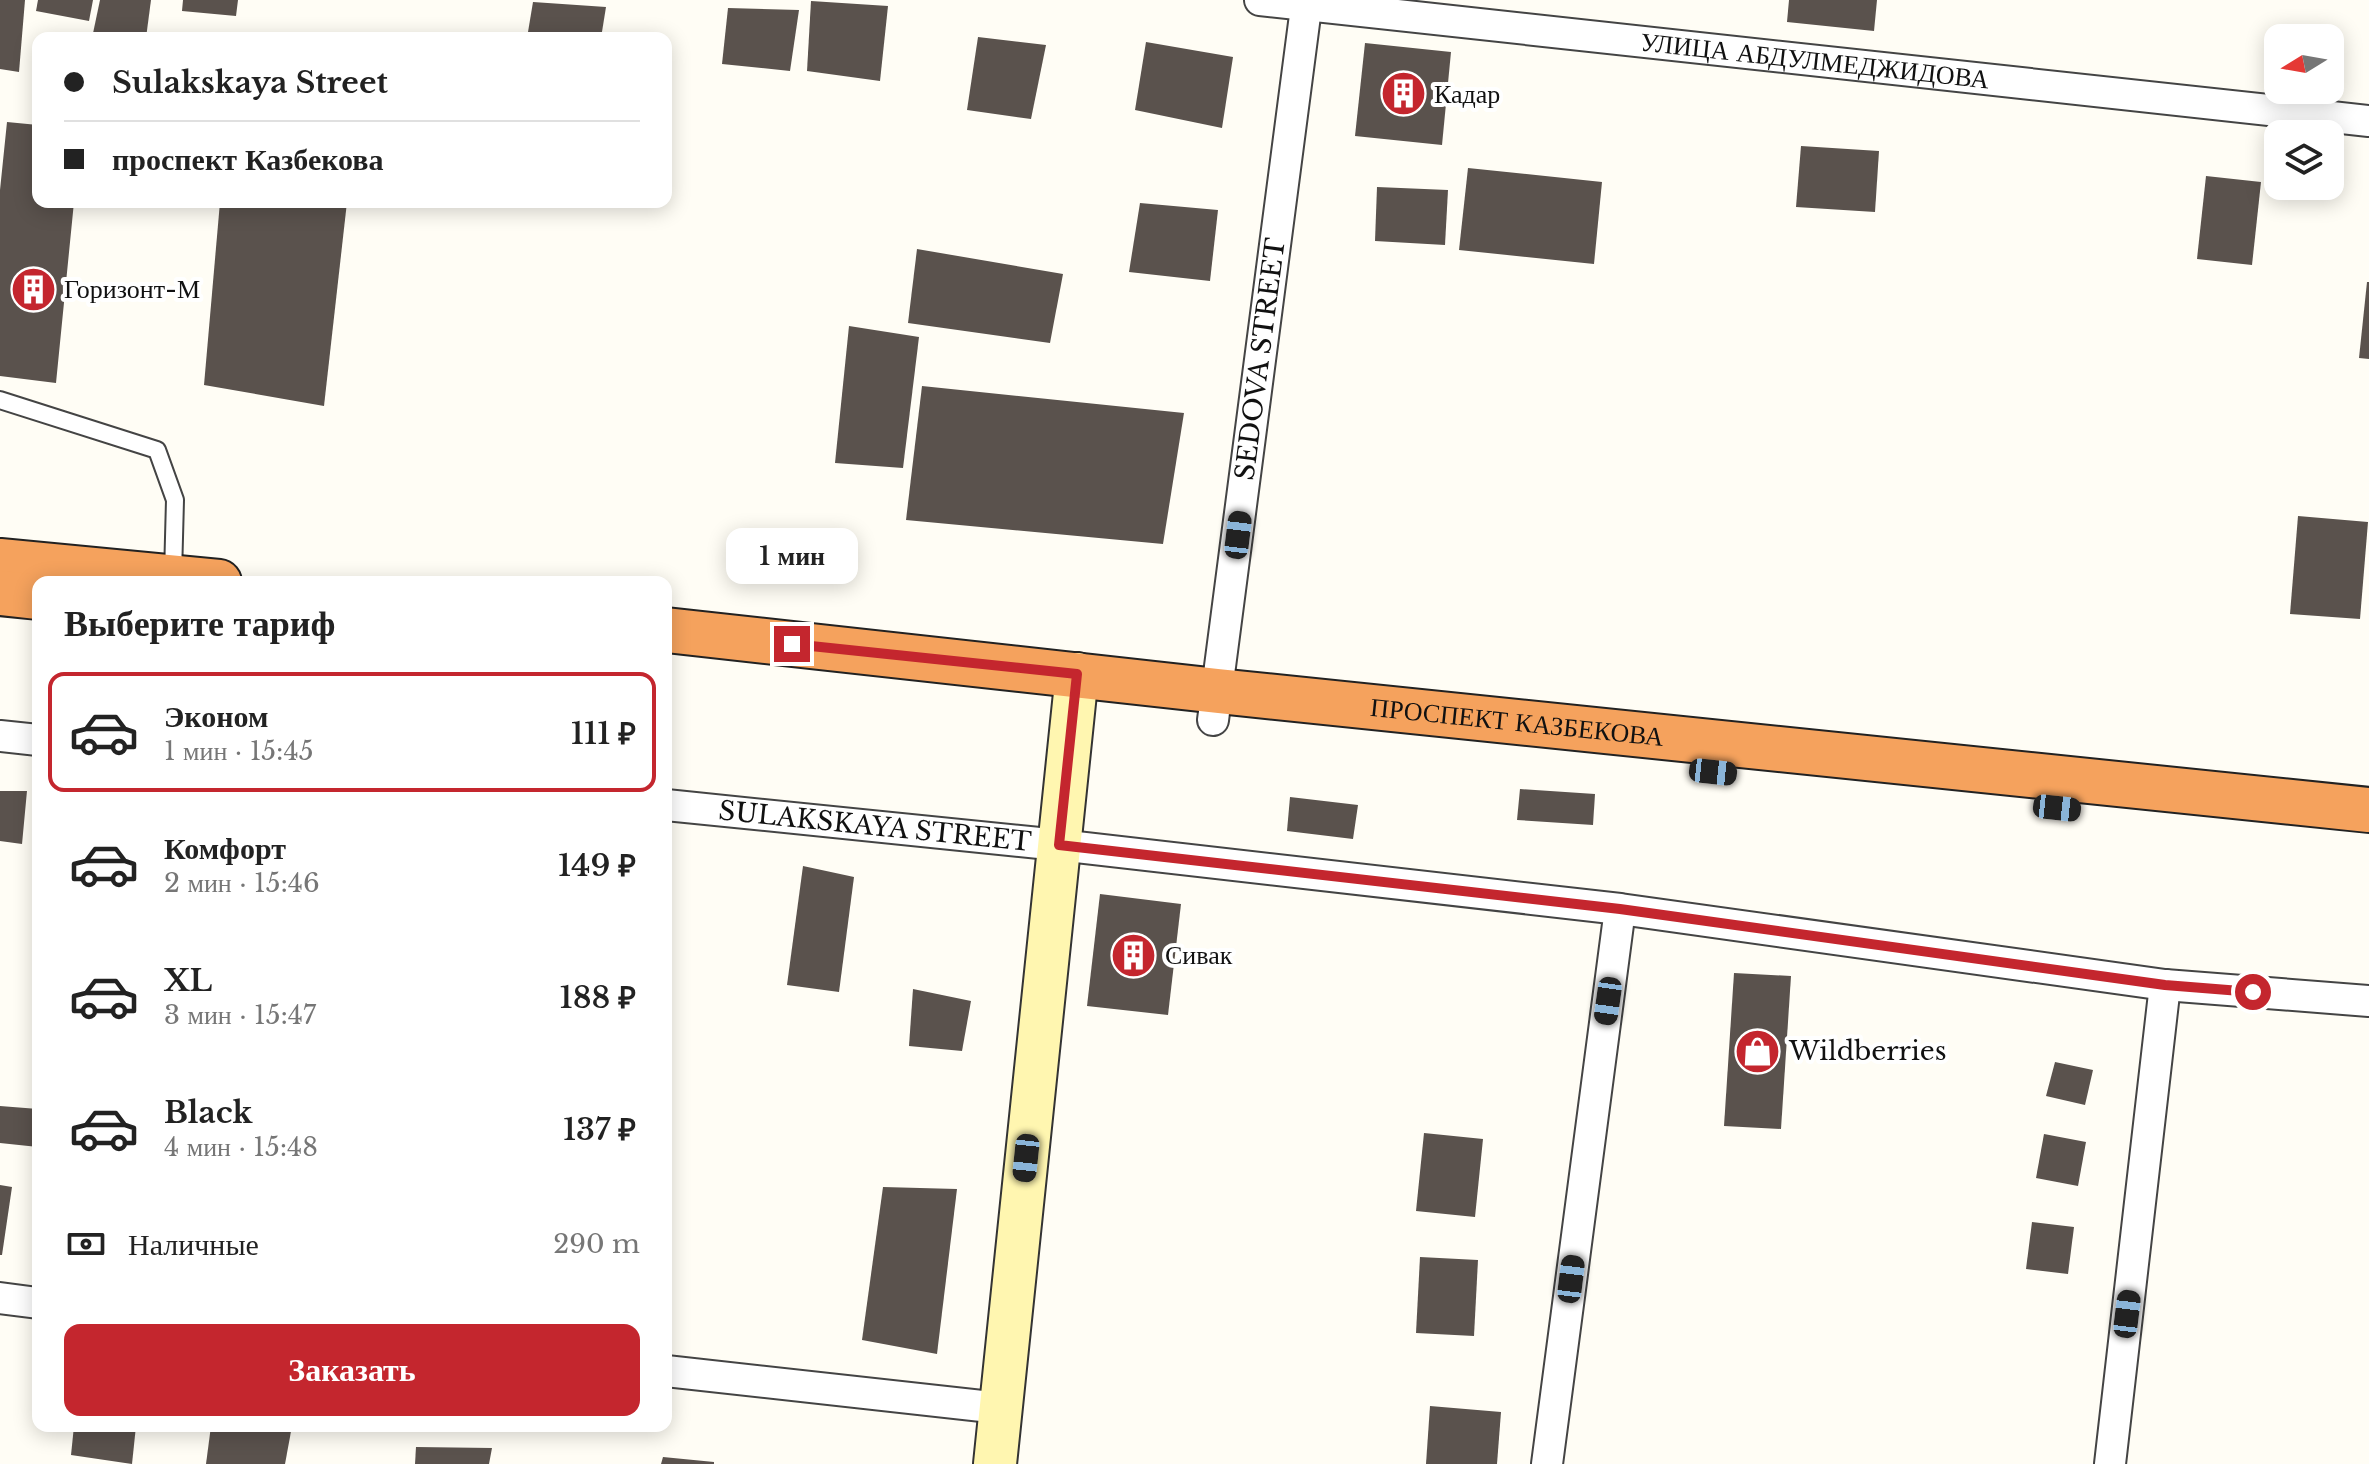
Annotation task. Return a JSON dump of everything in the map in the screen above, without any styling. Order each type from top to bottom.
[{"type":"highway","points":[[0,561],[162,576]]},
{"type":"highway","points":[[0,593],[32,596]]},
{"type":"highway","name":"ПРОСПЕКТ КАЗБЕКОВА","points":[[672,631],[1076,688],[2369,840]]},
{"type":"highway","name":"ПРОСПЕКТ КАЗБЕКОВА","points":[[672,661],[1076,688]]},
{"type":"highway","name":"ПРОСПЕКТ КАЗБЕКОВА","points":[[1216,705],[2369,810]]},
{"type":"street","name":"УЛИЦА АБДУЛМЕДЖИДОВА","points":[[1260,0],[2369,121]]},
{"type":"street","name":"SEDOVA STREET","points":[[1216,705],[1307,3]]},
{"type":"street","points":[[995,1464],[1076,688]]},
{"type":"street","points":[[0,736],[32,739]]},
{"type":"street","name":"SULAKSKAYA STREET","points":[[672,806],[1059,845],[1620,909],[2165,985],[2369,1001]]},
{"type":"street","points":[[1547,1464],[1620,909]]},
{"type":"street","points":[[2110,1464],[2165,985]]},
{"type":"street","points":[[0,1298],[32,1302]]},
{"type":"street","points":[[672,1372],[1000,1408]]},
{"type":"lane","points":[[0,400],[157,450],[175,500],[173,576]]},
{"type":"building","points":[[0,0],[25,0],[19,72],[0,69]]},
{"type":"building","points":[[38,0],[93,0],[89,21],[36,11]]},
{"type":"building","points":[[100,0],[151,0],[147,32],[93,32]]},
{"type":"building","points":[[183,0],[238,0],[236,16],[182,11]]},
{"type":"building","points":[[1789,0],[1877,0],[1874,31],[1787,22]]},
{"type":"building","points":[[811,1],[888,6],[880,81],[807,71]]},
{"type":"building","points":[[533,2],[606,7],[602,32],[528,32]]},
{"type":"building","points":[[728,8],[799,10],[790,71],[722,64]]},
{"type":"building","points":[[978,37],[1046,45],[1031,119],[967,110]]},
{"type":"building","points":[[1146,42],[1233,57],[1222,128],[1135,110]]},
{"type":"building","name":"Кадар","points":[[1365,43],[1451,52],[1442,145],[1355,136]]},
{"type":"building","name":"Горизонт-М","points":[[7,122],[32,124],[32,208],[73,208],[56,383],[0,376],[0,190]]},
{"type":"building","points":[[1801,146],[1879,151],[1875,212],[1796,207]]},
{"type":"building","points":[[1468,168],[1602,182],[1594,264],[1459,250]]},
{"type":"building","points":[[2206,176],[2261,182],[2252,265],[2197,259]]},
{"type":"building","points":[[1377,187],[1448,190],[1445,245],[1375,241]]},
{"type":"building","points":[[1140,203],[1218,210],[1210,281],[1129,272]]},
{"type":"building","points":[[219,208],[346,208],[324,406],[204,385]]},
{"type":"building","points":[[917,249],[1063,274],[1050,343],[908,323]]},
{"type":"building","points":[[2369,282],[2369,359],[2359,358]]},
{"type":"building","points":[[849,326],[919,337],[903,468],[835,463]]},
{"type":"building","points":[[922,386],[1184,413],[1163,544],[906,520]]},
{"type":"building","points":[[2298,516],[2368,522],[2360,619],[2290,614]]},
{"type":"building","points":[[1520,789],[1595,794],[1593,825],[1517,820]]},
{"type":"building","points":[[0,791],[27,791],[22,844],[0,841]]},
{"type":"building","points":[[1290,797],[1358,805],[1353,839],[1287,831]]},
{"type":"building","points":[[803,866],[854,877],[839,992],[787,985]]},
{"type":"building","name":"Сивак","points":[[1100,894],[1181,904],[1168,1015],[1087,1006]]},
{"type":"building","name":"Wildberries","points":[[1734,973],[1791,976],[1781,1129],[1724,1126]]},
{"type":"building","points":[[913,989],[971,1001],[962,1051],[909,1046]]},
{"type":"building","points":[[2055,1062],[2093,1070],[2085,1105],[2046,1096]]},
{"type":"building","points":[[0,1106],[32,1109],[32,1146],[0,1143]]},
{"type":"building","points":[[1424,1133],[1483,1139],[1475,1217],[1416,1211]]},
{"type":"building","points":[[2044,1134],[2086,1142],[2078,1186],[2036,1178]]},
{"type":"building","points":[[0,1185],[12,1187],[2,1255],[0,1255]]},
{"type":"building","points":[[883,1187],[957,1189],[937,1354],[862,1340]]},
{"type":"building","points":[[2032,1222],[2074,1227],[2068,1274],[2026,1269]]},
{"type":"building","points":[[1420,1257],[1478,1260],[1474,1336],[1416,1333]]},
{"type":"building","points":[[1430,1406],[1501,1412],[1497,1464],[1426,1464]]},
{"type":"building","points":[[73,1432],[135,1432],[132,1464],[71,1455]]},
{"type":"building","points":[[210,1432],[291,1432],[285,1464],[206,1464]]},
{"type":"building","points":[[416,1447],[492,1448],[489,1464],[415,1464]]},
{"type":"building","points":[[663,1457],[714,1462],[714,1464],[661,1464]]},
{"type":"place","name":"Кадар","points":[[1403,94]]},
{"type":"place","name":"Горизонт-М","points":[[33,289]]},
{"type":"place","name":"Сивак","points":[[1134,955]]},
{"type":"place","name":"Wildberries","points":[[1758,1051]]},
{"type":"route","points":[[792,644],[1077,674],[1059,845],[1620,909],[2165,985],[2253,992]]}]
